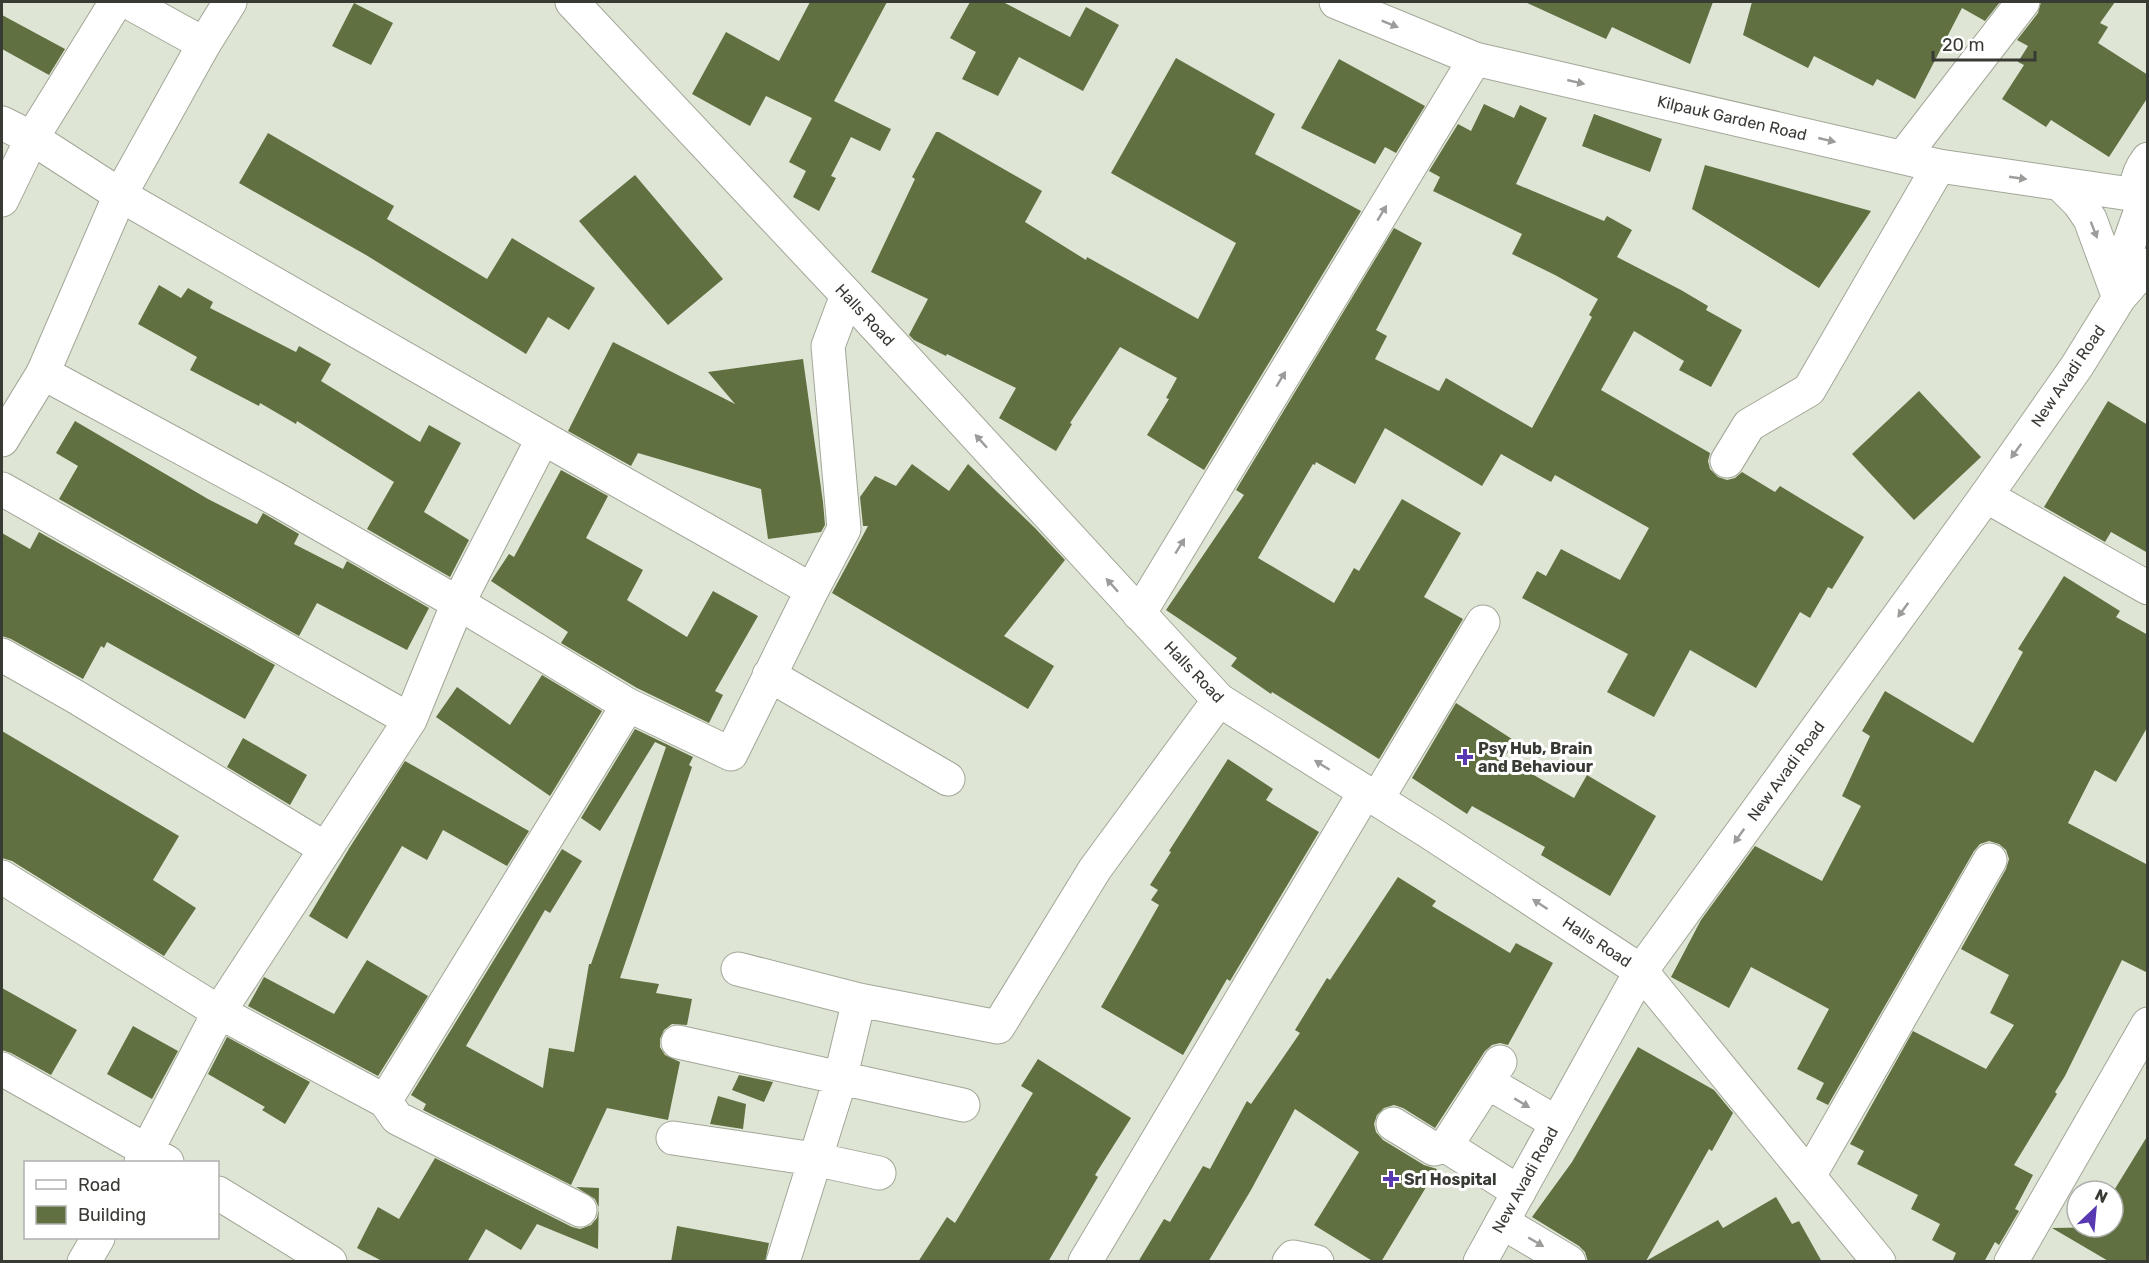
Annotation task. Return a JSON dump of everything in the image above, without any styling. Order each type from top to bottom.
[{"type":"street","points":[[2,201],[32,138],[116,2]]},
{"type":"street","points":[[128,2],[204,44]]},
{"type":"street","points":[[2,440],[42,373],[120,195],[230,2]]},
{"type":"street","name":"Halls Road","points":[[572,2],[847,295],[1218,700],[1371,795],[1641,971],[1879,1262]]},
{"type":"street","name":"Kilpauk Garden Road","points":[[1336,2],[1475,58],[1940,166],[2060,184],[2142,205]]},
{"type":"street","points":[[1903,157],[2023,2]]},
{"type":"street","points":[[1139,614],[1475,58]]},
{"type":"street","points":[[2,123],[32,138],[120,195],[812,590]]},
{"type":"street","points":[[2142,205],[2136,182],[2140,169],[2148,159]]},
{"type":"street","points":[[1727,461],[1749,425],[1809,390],[1940,166]]},
{"type":"street","points":[[2060,184],[2079,203],[2090,219],[2119,298]]},
{"type":"street","name":"New Avadi Road","points":[[2119,298],[2122,263],[2142,205]]},
{"type":"street","name":"New Avadi Road","points":[[1480,1262],[1641,971],[1986,496],[2077,366],[2119,298],[2148,265]]},
{"type":"street","points":[[42,373],[276,499],[458,603],[628,705],[731,754],[844,530],[828,346],[847,295]]},
{"type":"street","points":[[2,1069],[152,1159],[219,1012],[410,720],[458,603],[543,438]]},
{"type":"street","points":[[2,489],[410,720]]},
{"type":"street","points":[[1986,496],[2148,588]]},
{"type":"street","points":[[1085,1262],[1371,795],[1483,622]]},
{"type":"street","points":[[2,655],[76,697],[326,849]]},
{"type":"street","points":[[769,675],[948,779]]},
{"type":"street","points":[[738,969],[859,1000],[998,1027],[1095,869],[1218,700]]},
{"type":"street","points":[[385,1101],[628,705]]},
{"type":"street","points":[[1809,1176],[1990,860]]},
{"type":"street","points":[[2,877],[219,1012],[385,1101],[397,1118],[580,1210]]},
{"type":"street","points":[[783,1262],[840,1080],[859,1000]]},
{"type":"street","points":[[2011,1262],[2148,1024]]},
{"type":"street","points":[[678,1042],[963,1106]]},
{"type":"street","points":[[1394,1124],[1434,1149],[1446,1146],[1494,1072],[1557,1123]]},
{"type":"street","points":[[673,1138],[814,1159],[879,1173]]},
{"type":"street","points":[[1446,1146],[1519,1192]]},
{"type":"street","points":[[219,1194],[330,1262]]},
{"type":"street","points":[[1502,1222],[1569,1262]]},
{"type":"street","points":[[84,1262],[97,1239]]},
{"type":"street","points":[[1289,1262],[1293,1257],[1317,1262]]},
{"type":"building","points":[[810,2],[887,2],[834,101],[891,129],[880,151],[851,137],[831,176],[836,178],[819,211],[793,197],[806,171],[789,162],[812,118],[766,96],[750,126],[692,94],[726,32],[779,61]]},
{"type":"building","points":[[970,2],[1003,2],[1070,37],[1086,7],[1119,25],[1083,91],[1019,57],[998,96],[962,79],[976,52],[950,38]]},
{"type":"building","points":[[1525,2],[1713,2],[1690,64],[1612,27],[1606,39]]},
{"type":"building","points":[[1752,2],[2000,2],[1985,21],[1962,8],[1915,99],[1877,79],[1873,86],[1814,56],[1808,68],[1743,35]]},
{"type":"building","points":[[2041,2],[2115,2],[2100,23],[2108,27],[2098,43],[2148,75],[2148,97],[2109,157],[2051,120],[2046,127],[2002,99],[2024,65],[2018,62],[2028,46],[2017,40],[2038,13]]},
{"type":"building","points":[[354,3],[393,23],[371,65],[332,46]]},
{"type":"building","points":[[2,15],[65,49],[49,75],[2,49]]},
{"type":"building","points":[[1176,58],[1275,114],[1255,154],[1361,211],[1204,470],[1147,435],[1169,399],[1166,398],[1177,378],[1120,347],[1070,423],[1072,424],[1056,451],[999,418],[1016,388],[947,354],[946,356],[914,340],[909,335],[928,299],[871,272],[915,179],[912,177],[936,132],[939,132],[1042,191],[1025,222],[1086,260],[1087,257],[1198,319],[1236,243],[1111,173]]},
{"type":"building","points":[[1339,59],[1425,106],[1396,153],[1385,147],[1375,164],[1301,128]]},
{"type":"building","points":[[1484,104],[1514,118],[1520,105],[1547,118],[1516,184],[1604,221],[1607,216],[1632,230],[1617,257],[1681,290],[1708,306],[1706,310],[1742,330],[1711,387],[1679,370],[1684,361],[1634,331],[1601,390],[1710,453],[1708,461],[1710,469],[1718,477],[1727,480],[1735,478],[1742,472],[1775,492],[1780,486],[1864,537],[1832,589],[1828,587],[1810,618],[1800,612],[1756,688],[1690,650],[1654,717],[1607,692],[1628,654],[1522,598],[1537,571],[1546,576],[1561,549],[1620,580],[1649,528],[1555,475],[1551,482],[1501,454],[1482,486],[1385,428],[1355,484],[1316,462],[1315,465],[1313,464],[1258,558],[1334,603],[1354,568],[1359,571],[1402,499],[1461,533],[1424,597],[1463,619],[1379,759],[1272,692],[1271,694],[1231,666],[1237,658],[1166,610],[1244,495],[1236,490],[1394,228],[1422,243],[1376,330],[1387,336],[1375,359],[1439,391],[1446,378],[1532,428],[1592,317],[1589,315],[1598,299],[1512,254],[1522,234],[1433,191],[1440,177],[1429,171],[1458,124],[1471,131]]},
{"type":"building","points":[[1594,114],[1662,139],[1650,172],[1582,146]]},
{"type":"building","points":[[268,133],[394,206],[387,219],[487,279],[512,238],[595,288],[569,330],[548,317],[526,354],[366,255],[239,183]]},
{"type":"building","points":[[1705,165],[1871,211],[1819,288],[1692,209]]},
{"type":"building","points":[[635,175],[723,279],[668,325],[579,221]]},
{"type":"building","points":[[159,285],[181,298],[188,288],[213,302],[210,308],[296,352],[299,346],[331,364],[321,381],[420,442],[429,425],[461,443],[424,512],[469,540],[450,577],[367,529],[394,482],[297,421],[296,424],[260,403],[259,406],[190,370],[197,357],[138,324]]},
{"type":"building","points":[[613,342],[735,404],[708,372],[803,359],[823,502],[825,525],[821,532],[768,539],[761,489],[638,453],[631,466],[568,431]]},
{"type":"building","points":[[1919,391],[1981,457],[1914,520],[1852,454]]},
{"type":"building","points":[[2108,401],[2148,425],[2148,553],[2111,532],[2105,542],[2044,507]]},
{"type":"building","points":[[75,421],[208,499],[257,524],[263,513],[299,534],[294,544],[343,569],[347,561],[429,608],[407,650],[317,603],[299,636],[59,499],[78,466],[56,453]]},
{"type":"building","points":[[912,464],[949,491],[968,464],[1065,560],[1004,636],[1054,666],[1028,709],[832,593],[868,526],[863,526],[860,497],[875,476],[896,486]]},
{"type":"building","points":[[561,470],[608,496],[586,538],[643,570],[627,600],[687,637],[713,591],[758,616],[715,691],[723,695],[709,723],[637,688],[561,643],[568,632],[491,581],[509,554],[514,557]]},
{"type":"building","points":[[39,532],[275,665],[245,719],[107,642],[104,648],[101,646],[83,679],[2,636],[2,533],[30,549]]},
{"type":"building","points":[[2064,576],[2120,611],[2116,617],[2148,635],[2148,726],[2116,782],[2095,770],[2068,823],[2148,865],[2148,973],[2122,960],[2055,1092],[2057,1094],[2014,1165],[2033,1175],[2015,1209],[2019,1211],[1999,1245],[1995,1242],[1984,1262],[1952,1262],[1956,1253],[1932,1240],[1940,1224],[1911,1209],[1918,1195],[1857,1164],[1864,1151],[1850,1144],[1913,1031],[1986,1069],[2014,1025],[1990,1013],[2009,975],[1961,949],[2006,869],[2009,859],[2006,850],[1999,844],[1989,841],[1980,844],[1974,851],[1828,1105],[1816,1099],[1824,1083],[1797,1069],[1829,1009],[1751,967],[1729,1008],[1671,977],[1701,920],[1755,846],[1822,881],[1861,806],[1842,796],[1870,736],[1862,731],[1885,691],[1973,743],[2023,652],[2018,649]]},
{"type":"building","points":[[542,675],[602,711],[550,796],[436,717],[457,687],[510,725]]},
{"type":"building","points":[[1456,703],[1515,741],[1504,758],[1574,798],[1587,775],[1656,816],[1610,896],[1541,855],[1545,847],[1472,806],[1467,814],[1412,778]]},
{"type":"building","points":[[635,729],[693,757],[689,765],[692,767],[620,978],[659,984],[656,993],[692,999],[687,1025],[672,1024],[664,1030],[660,1039],[660,1047],[665,1055],[680,1062],[668,1120],[607,1108],[571,1185],[423,1110],[426,1104],[411,1095],[562,849],[582,861],[550,913],[545,910],[466,1046],[543,1088],[549,1048],[574,1052],[589,964],[591,964],[666,747],[655,742],[600,831],[581,818]]},
{"type":"building","points":[[2,731],[179,836],[153,880],[196,908],[164,956],[12,861],[2,858]]},
{"type":"building","points":[[243,738],[307,775],[290,805],[227,767]]},
{"type":"building","points":[[1228,759],[1273,789],[1266,800],[1319,832],[1230,981],[1227,979],[1183,1055],[1101,1007],[1159,905],[1151,900],[1158,890],[1150,885]]},
{"type":"building","points":[[405,761],[529,831],[507,866],[443,830],[427,860],[402,846],[347,939],[309,916]]},
{"type":"building","points":[[1398,877],[1436,901],[1432,906],[1510,953],[1516,943],[1553,963],[1508,1045],[1500,1043],[1492,1045],[1485,1051],[1435,1128],[1394,1105],[1384,1108],[1377,1115],[1374,1124],[1376,1132],[1383,1140],[1424,1165],[1437,1169],[1381,1262],[1374,1262],[1314,1225],[1359,1152],[1295,1109],[1208,1262],[1138,1262],[1164,1219],[1170,1222],[1203,1166],[1210,1169],[1247,1101],[1251,1104],[1300,1033],[1295,1030],[1327,978],[1330,980]]},
{"type":"building","points":[[367,960],[428,996],[378,1076],[248,1006],[264,977],[334,1014]]},
{"type":"building","points":[[2,988],[77,1030],[51,1075],[2,1050]]},
{"type":"building","points":[[133,1026],[178,1051],[152,1099],[107,1074]]},
{"type":"building","points":[[227,1037],[310,1082],[285,1124],[262,1110],[265,1107],[208,1074]]},
{"type":"building","points":[[1638,1047],[1714,1090],[1733,1113],[1712,1151],[1709,1149],[1646,1261],[1718,1220],[1723,1228],[1776,1197],[1792,1224],[1799,1221],[1822,1262],[1588,1262],[1585,1252],[1579,1246],[1532,1217],[1572,1162]]},
{"type":"building","points":[[1038,1059],[1131,1118],[1095,1175],[1098,1177],[1048,1262],[918,1262],[947,1217],[955,1223],[1033,1093],[1021,1086]]},
{"type":"building","points":[[739,1075],[773,1082],[764,1102],[732,1090]]},
{"type":"building","points":[[718,1096],[746,1104],[743,1129],[710,1124]]},
{"type":"building","points":[[2148,1135],[2148,1262],[2110,1262],[2071,1239],[2125,1239],[2125,1179],[2121,1179]]},
{"type":"building","points":[[435,1158],[572,1227],[580,1229],[591,1225],[597,1218],[599,1210],[598,1249],[537,1224],[521,1250],[486,1229],[467,1262],[384,1262],[357,1248],[378,1207],[399,1219]]},
{"type":"building","points":[[576,1187],[599,1188],[599,1207],[595,1199]]},
{"type":"building","points":[[677,1226],[769,1243],[765,1262],[671,1262]]},
{"type":"building","points":[[2052,1228],[2065,1228],[2065,1236]]},
{"type":"place","name":"Psy Hub, Brain and Behaviour","points":[[1465,757]]},
{"type":"place","name":"Srl Hospital","points":[[1391,1179]]}]
